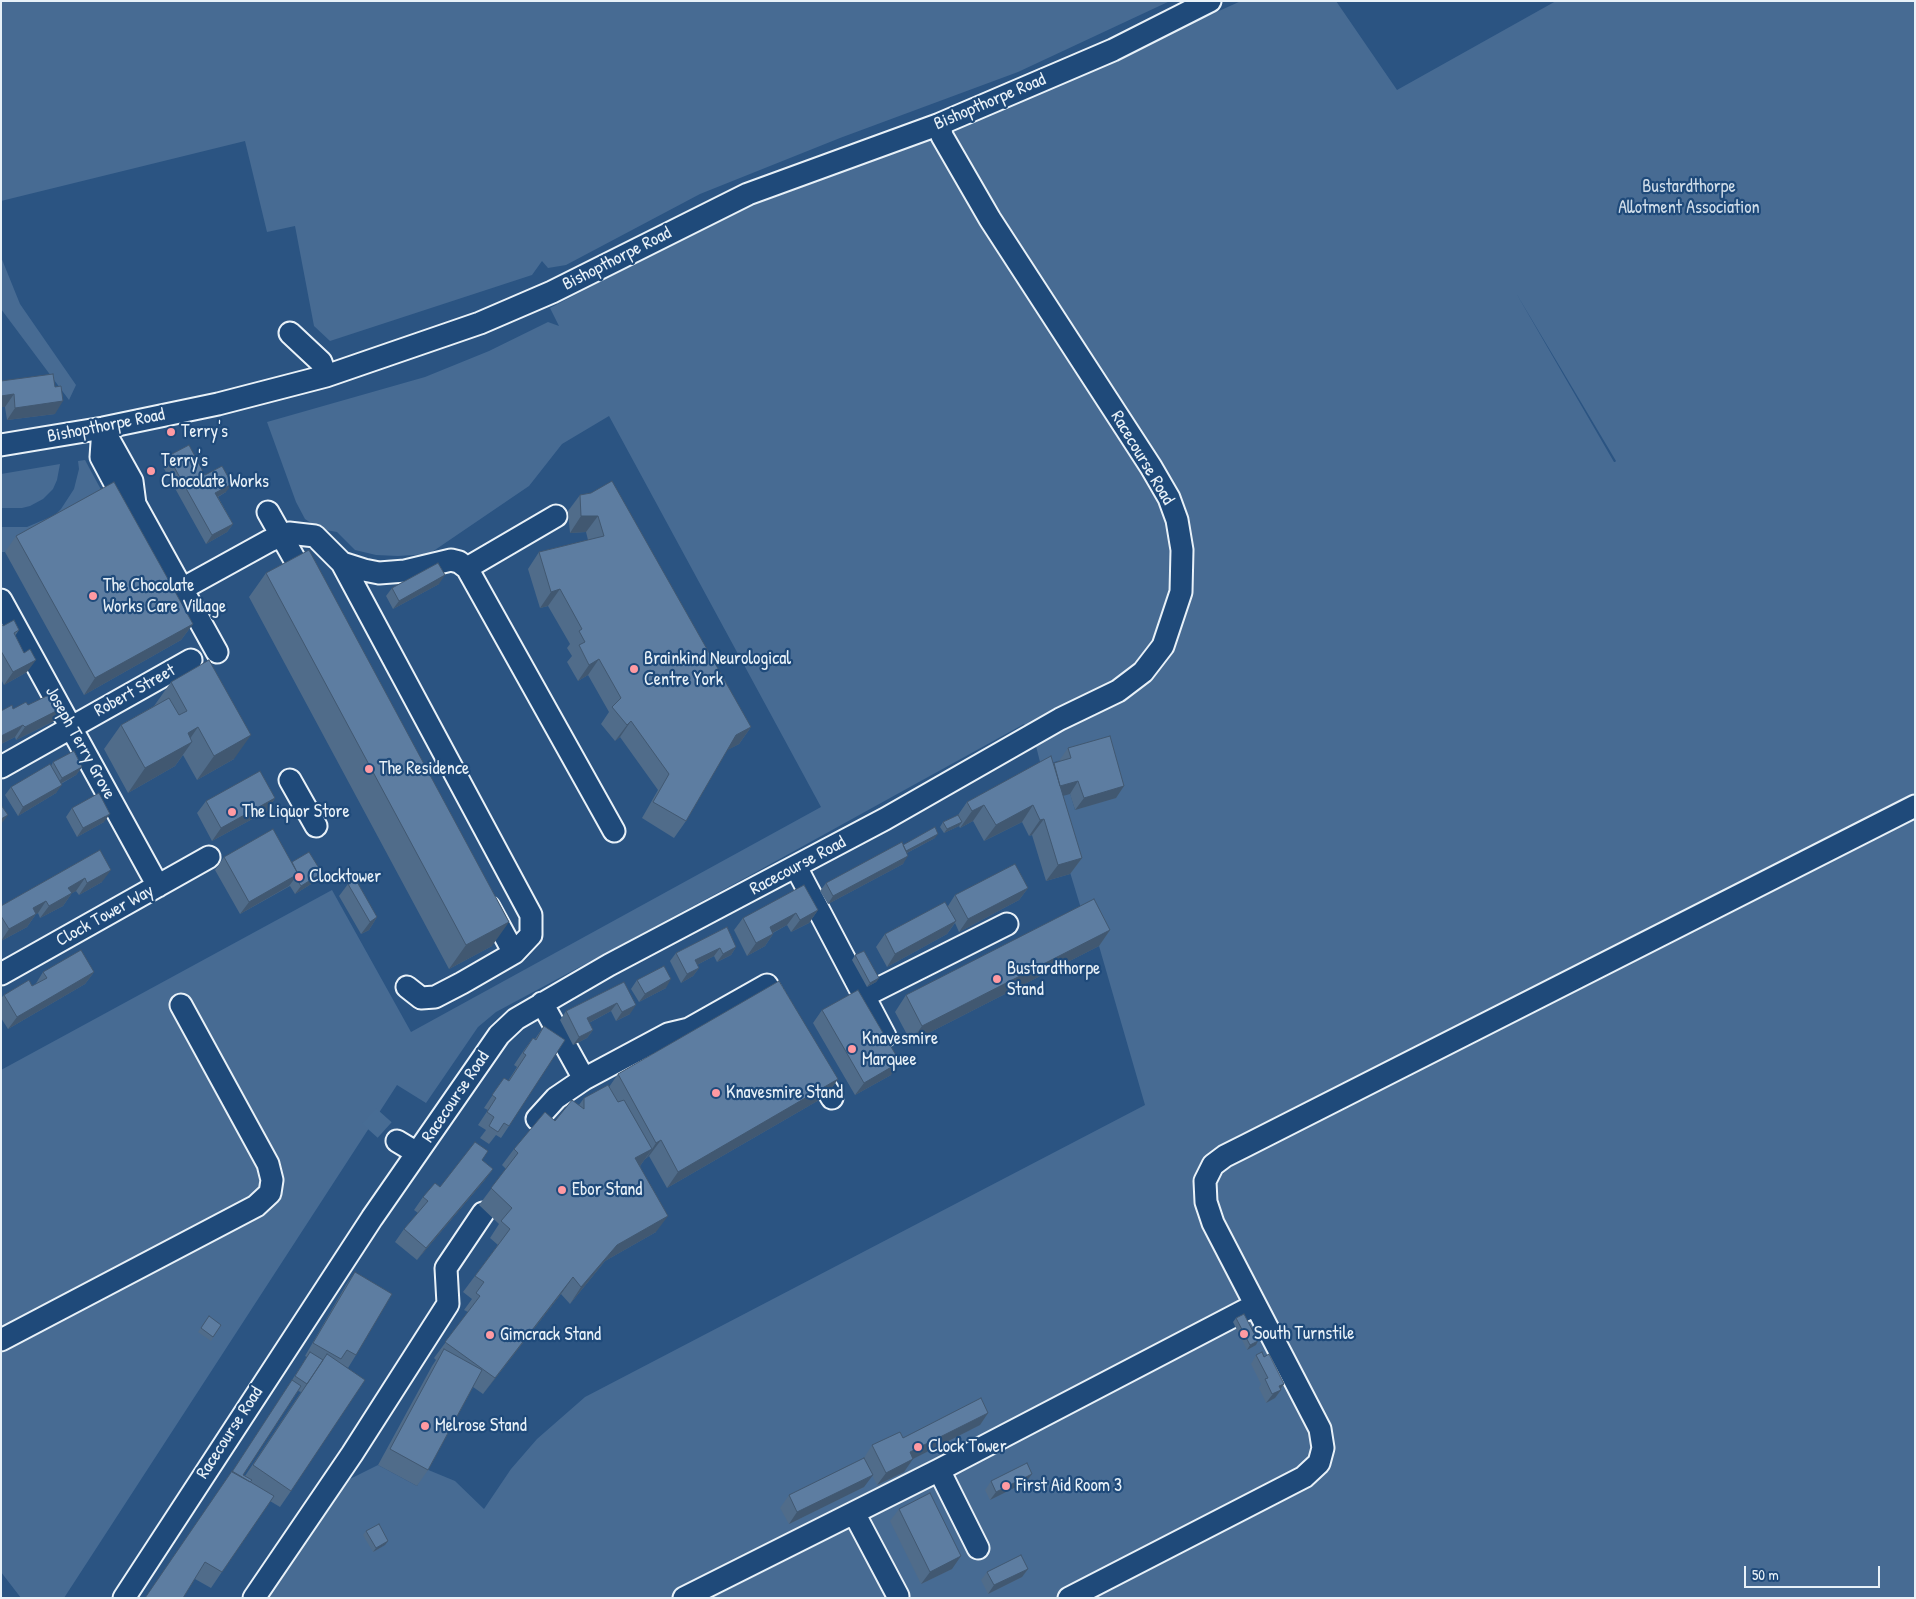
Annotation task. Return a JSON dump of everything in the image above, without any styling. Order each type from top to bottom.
[{"type":"street","name":"Bishopthorpe Road","points":[[1,445],[103,428],[218,404],[326,376],[480,323],[521,306],[748,194],[940,124],[1113,50],[1210,1]]},
{"type":"street","name":"Racecourse Road","points":[[124,1598],[287,1346],[417,1153],[499,1035],[516,1019],[609,965],[885,819],[1060,719],[1118,692],[1143,672],[1163,646],[1181,592],[1182,550],[1169,498],[1151,467],[990,219],[942,136],[940,124]]},
{"type":"street","points":[[290,333],[321,362],[326,376]]},
{"type":"street","points":[[103,428],[132,482],[135,504],[217,652]]},
{"type":"street","points":[[268,512],[319,604]]},
{"type":"street","points":[[466,568],[556,516]]},
{"type":"street","points":[[182,589],[289,533],[315,536],[342,563],[531,916],[531,935],[514,953],[462,983],[435,997],[421,998],[407,987]]},
{"type":"street","points":[[342,563],[379,573],[405,571],[451,560],[459,562],[466,568],[614,831]]},
{"type":"street","name":"Joseph Terry Grove","points":[[1,600],[19,651],[71,727],[158,886]]},
{"type":"street","name":"Robert Street","points":[[1,766],[191,660]]},
{"type":"street","points":[[290,780],[316,826]]},
{"type":"street","points":[[1069,1598],[1304,1477],[1320,1462],[1323,1448],[1320,1430],[1213,1223],[1206,1202],[1205,1181],[1213,1165],[1225,1156],[1915,806]]},
{"type":"street","name":"Clock Tower Way","points":[[1,974],[209,857]]},
{"type":"street","points":[[796,867],[885,1036]]},
{"type":"street","points":[[481,893],[514,953]]},
{"type":"street","points":[[864,996],[1008,924]]},
{"type":"street","points":[[538,1119],[556,1098],[584,1079],[668,1034],[689,1029],[766,985],[790,1025]]},
{"type":"street","points":[[542,1003],[584,1079]]},
{"type":"street","points":[[1,1340],[256,1206],[270,1192],[272,1180],[268,1164],[181,1005]]},
{"type":"street","points":[[804,1050],[832,1098]]},
{"type":"street","points":[[397,1141],[417,1153]]},
{"type":"street","points":[[254,1598],[352,1454],[448,1304],[446,1268],[484,1213]]},
{"type":"street","points":[[684,1598],[939,1470],[1255,1305]]},
{"type":"street","points":[[939,1470],[978,1548]]},
{"type":"street","points":[[854,1512],[898,1596]]},
{"type":"green space","points":[[1,1],[1170,1],[1018,72],[840,138],[700,194],[566,265],[548,268],[542,261],[532,275],[330,341],[314,326],[295,226],[267,232],[245,141],[1,201]]},
{"type":"green space","name":"Bustardthorpe Allotment Association","points":[[1241,1],[1336,1],[1397,90],[1556,1],[1915,1],[1915,1598],[260,1598],[334,1487],[378,1465],[417,1486],[426,1469],[455,1481],[484,1509],[511,1469],[537,1439],[585,1397],[1145,1105],[1099,946],[1083,915],[1048,800],[1070,793],[1075,810],[1101,748],[1041,766],[1036,746],[1024,724],[747,877],[496,1012],[478,1027],[426,1103],[397,1085],[64,1598],[21,1598],[1,1572],[1,1070],[332,890],[411,1032],[821,807],[609,416],[562,444],[529,486],[429,554],[398,556],[376,555],[355,550],[337,532],[320,529],[305,519],[296,502],[267,422],[425,377],[489,351],[548,322],[559,326],[550,308],[728,215],[929,139],[942,136]],"holes":[[[1516,293],[1616,461],[1614,462]]]},
{"type":"green space","points":[[1,257],[20,304],[76,385],[69,400],[1,309]]},
{"type":"green space","points":[[85,460],[105,497],[5,552],[1,552],[1,527],[27,527],[55,515],[74,489],[79,469],[78,461]]},
{"type":"green space","points":[[60,464],[53,489],[43,499],[22,508],[1,508],[1,474]]},
{"type":"building","points":[[53,374],[55,387],[61,386],[63,401],[15,408],[14,394],[1,396],[1,381]]},
{"type":"building","points":[[189,445],[205,475],[222,466],[232,484],[215,493],[233,524],[212,535],[168,456]]},
{"type":"building","name":"Brainkind Neurological Centre York","points":[[612,481],[751,727],[736,735],[686,821],[653,802],[669,774],[631,721],[627,725],[612,707],[621,698],[599,659],[589,665],[579,645],[585,642],[579,631],[582,629],[560,589],[551,592],[539,552],[604,536],[598,516],[581,516],[580,495],[591,493]]},
{"type":"building","name":"The Chocolate Works Care Village","points":[[114,482],[193,624],[95,678],[16,536]]},
{"type":"building","points":[[309,550],[509,922],[466,945],[266,573]]},
{"type":"building","points":[[438,563],[445,575],[399,601],[392,588]]},
{"type":"building","points":[[14,620],[19,630],[14,633],[24,653],[30,649],[36,660],[13,672],[1,651],[1,623],[3,626]]},
{"type":"building","points":[[209,660],[251,735],[214,756],[198,727],[188,733],[192,742],[145,768],[121,725],[169,698],[179,715],[187,711],[171,682]]},
{"type":"building","points":[[55,692],[62,708],[25,727],[23,725],[1,736],[1,711],[12,705],[13,709],[26,702],[28,705]]},
{"type":"building","points":[[1110,736],[1124,786],[1084,798],[1078,781],[1060,786],[1054,763],[1071,758],[1068,748]]},
{"type":"building","points":[[74,751],[82,767],[62,778],[53,762]]},
{"type":"building","points":[[1051,756],[1082,858],[1058,865],[1044,819],[1040,820],[1033,805],[996,825],[984,805],[972,811],[967,802]]},
{"type":"building","points":[[50,764],[62,785],[23,807],[11,787]]},
{"type":"building","points":[[260,771],[275,798],[221,828],[206,801]]},
{"type":"building","points":[[99,793],[110,814],[83,828],[72,808]]},
{"type":"building","points":[[1,805],[8,815],[1,819]]},
{"type":"building","points":[[958,815],[962,822],[947,829],[943,822]]},
{"type":"building","points":[[935,827],[938,834],[906,851],[903,845]]},
{"type":"building","points":[[273,829],[298,874],[249,902],[224,857]]},
{"type":"building","points":[[902,842],[908,856],[833,896],[826,883]]},
{"type":"building","points":[[100,850],[111,870],[87,883],[85,878],[68,888],[72,893],[49,906],[46,901],[33,908],[36,914],[9,929],[1,916],[1,906]]},
{"type":"building","points":[[309,852],[322,873],[301,886],[296,878],[298,874],[292,862]]},
{"type":"building","points":[[1015,864],[1028,888],[968,919],[955,895]]},
{"type":"building","points":[[356,880],[377,917],[370,922],[348,884]]},
{"type":"building","points":[[804,885],[818,910],[800,920],[796,913],[770,927],[773,934],[756,943],[743,918]]},
{"type":"building","name":"Bustardthorpe Stand","points":[[1094,899],[1110,930],[922,1026],[906,995]]},
{"type":"building","points":[[945,902],[956,921],[895,954],[885,934]]},
{"type":"building","points":[[727,927],[736,947],[723,954],[720,948],[695,960],[699,968],[687,974],[676,953]]},
{"type":"building","points":[[81,950],[94,972],[17,1017],[4,995],[29,980],[32,986],[47,978],[43,972]]},
{"type":"building","points":[[864,951],[879,978],[870,983],[855,955]]},
{"type":"building","points":[[664,966],[671,979],[645,994],[637,980]]},
{"type":"building","name":"Knavesmire Stand","points":[[779,981],[838,1079],[678,1172],[661,1140],[656,1143],[618,1074]]},
{"type":"building","points":[[624,982],[636,1005],[622,1012],[617,1003],[587,1018],[593,1030],[579,1037],[566,1011]]},
{"type":"building","name":"Knavesmire Marquee","points":[[858,990],[900,1062],[864,1083],[822,1010]]},
{"type":"building","points":[[544,1026],[565,1040],[509,1126],[504,1123],[498,1132],[489,1126],[494,1117],[487,1112],[496,1098],[492,1095],[504,1078],[509,1081],[526,1055],[523,1053],[533,1038],[536,1040]]},
{"type":"building","name":"Ebor Stand","points":[[608,1085],[618,1102],[624,1100],[652,1149],[635,1158],[668,1216],[617,1245],[581,1287],[573,1277],[495,1378],[445,1342],[480,1296],[476,1293],[484,1282],[475,1276],[510,1229],[501,1221],[512,1208],[491,1188],[518,1153],[514,1149],[545,1112],[555,1121],[572,1100],[584,1109],[584,1098]]},
{"type":"building","points":[[475,1142],[488,1151],[482,1160],[493,1169],[426,1248],[404,1229],[428,1201],[423,1197],[435,1183],[440,1187]]},
{"type":"building","points":[[355,1272],[392,1294],[356,1355],[347,1350],[341,1359],[313,1343]]},
{"type":"building","points":[[1244,1314],[1258,1341],[1250,1345],[1236,1318]]},
{"type":"building","points":[[209,1316],[221,1325],[213,1337],[201,1328]]},
{"type":"building","name":"Melrose Stand","points":[[444,1349],[482,1370],[428,1470],[390,1449]]},
{"type":"building","points":[[310,1352],[323,1360],[307,1384],[295,1376]]},
{"type":"building","points":[[1262,1352],[1264,1357],[1269,1354],[1284,1384],[1279,1386],[1281,1390],[1272,1394],[1265,1379],[1268,1378],[1256,1355]]},
{"type":"building","points":[[327,1354],[365,1380],[291,1491],[253,1465]]},
{"type":"building","points":[[292,1380],[301,1386],[243,1475],[252,1480],[250,1482],[232,1472]]},
{"type":"building","points":[[981,1398],[988,1413],[910,1452],[913,1459],[886,1473],[872,1445],[900,1432],[903,1438]]},
{"type":"building","points":[[864,1458],[873,1475],[797,1512],[789,1495]]},
{"type":"building","points":[[1027,1463],[1032,1474],[996,1492],[991,1481]]},
{"type":"building","points":[[232,1471],[274,1496],[222,1572],[205,1562],[183,1598],[145,1598]]},
{"type":"building","points":[[930,1493],[961,1556],[930,1572],[899,1509]]},
{"type":"building","points":[[379,1524],[388,1541],[376,1548],[366,1531]]},
{"type":"building","points":[[1021,1555],[1028,1569],[994,1585],[987,1572]]},
{"type":"tunnel","points":[[369,1116],[397,1141]]},
{"type":"place","name":"Terry's","points":[[171,432]]},
{"type":"place","name":"Terry's Chocolate Works","points":[[151,471]]},
{"type":"place","name":"The Chocolate Works Care Village","points":[[93,596]]},
{"type":"place","name":"Brainkind Neurological Centre York","points":[[634,669]]},
{"type":"place","name":"The Residence","points":[[369,769]]},
{"type":"place","name":"The Liquor Store","points":[[232,812]]},
{"type":"place","name":"Clocktower","points":[[299,877]]},
{"type":"place","name":"Bustardthorpe Stand","points":[[997,979]]},
{"type":"place","name":"Knavesmire Marquee","points":[[852,1049]]},
{"type":"place","name":"Knavesmire Stand","points":[[716,1093]]},
{"type":"place","name":"Ebor Stand","points":[[562,1190]]},
{"type":"place","name":"South Turnstile","points":[[1244,1334]]},
{"type":"place","name":"Gimcrack Stand","points":[[490,1335]]},
{"type":"place","name":"Melrose Stand","points":[[425,1426]]},
{"type":"place","name":"Clock Tower","points":[[918,1447]]},
{"type":"place","name":"First Aid Room 3","points":[[1006,1486]]}]
